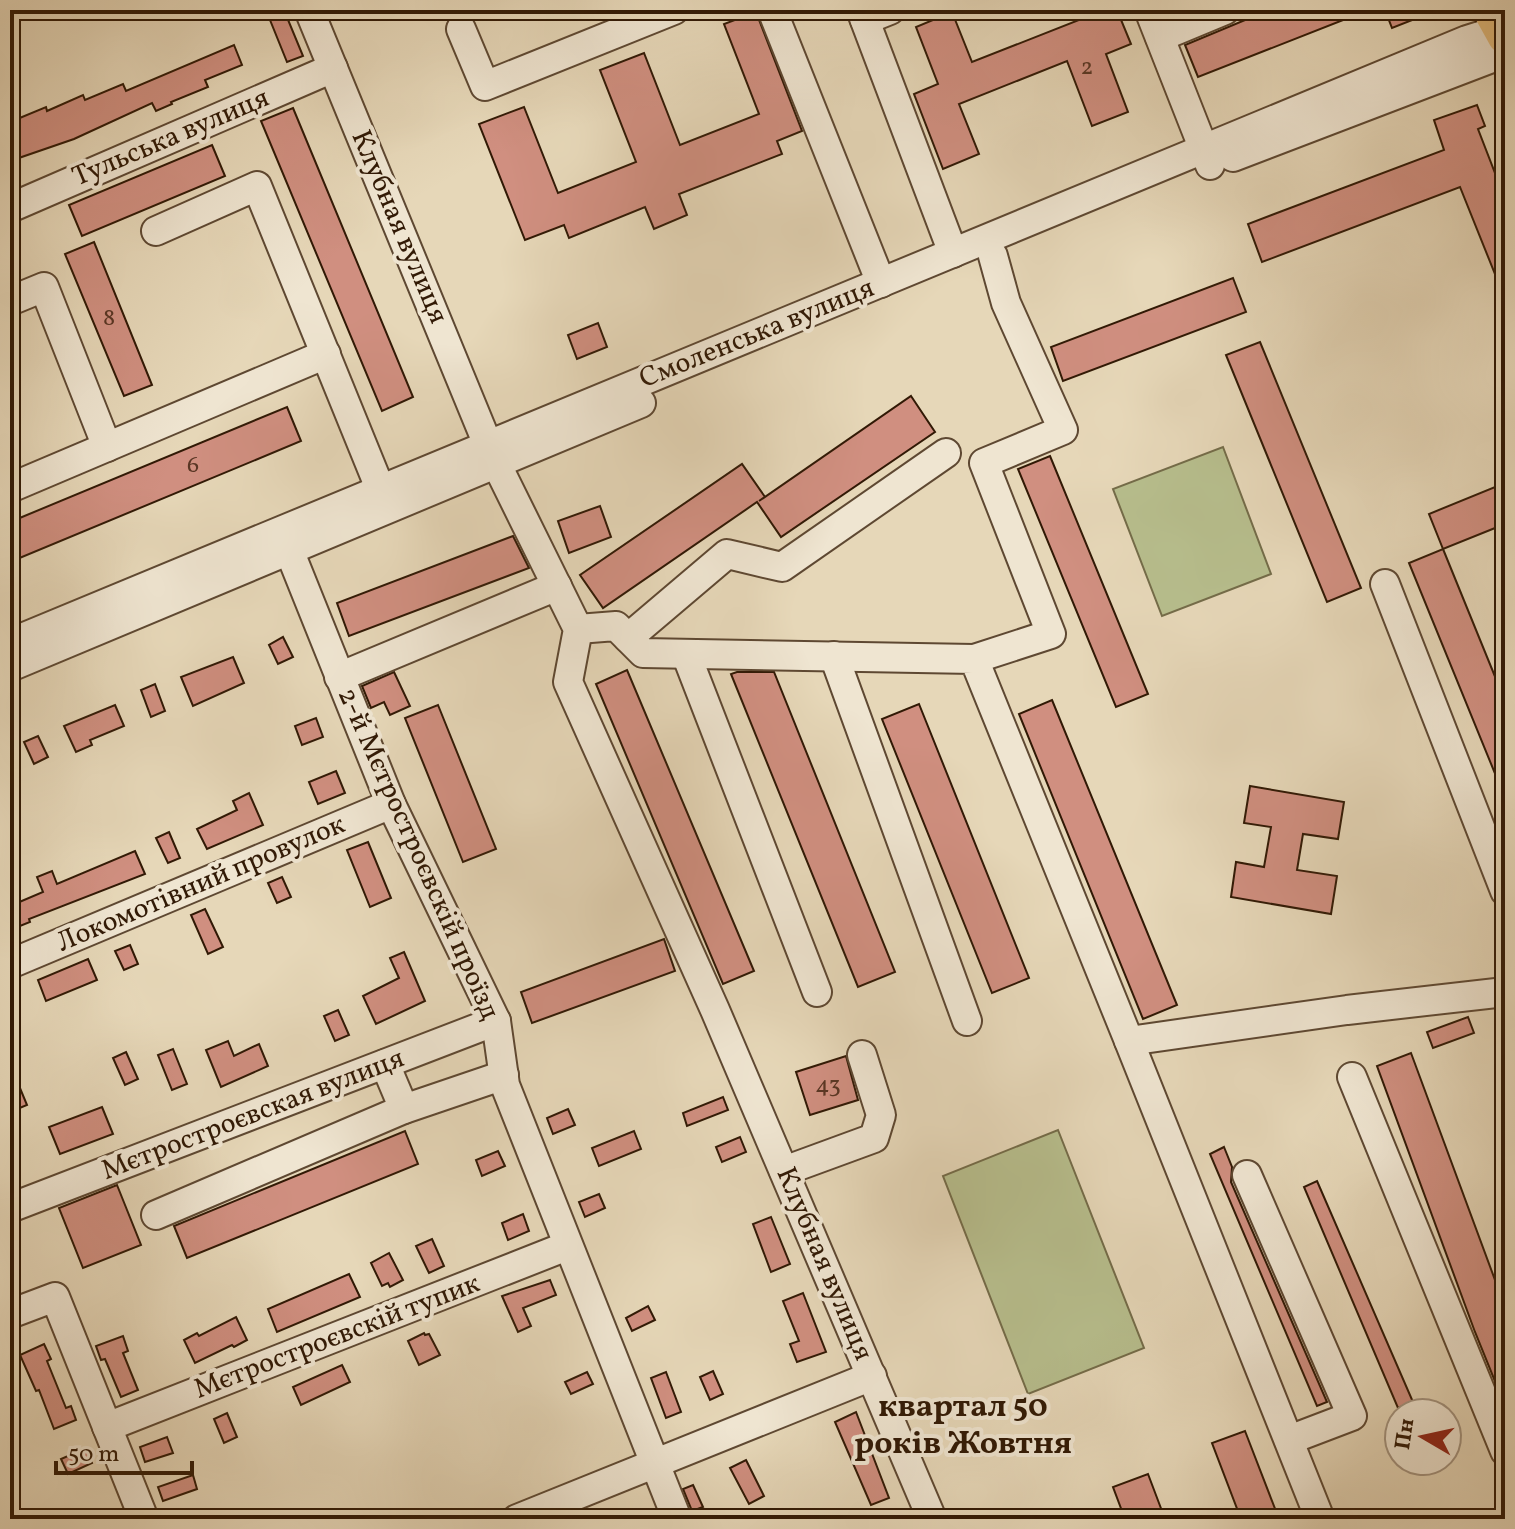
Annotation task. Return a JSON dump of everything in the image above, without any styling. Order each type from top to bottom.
[{"type":"street","name":"Клубная вулиця","points":[[309,10],[492,454],[578,629],[568,682],[715,1010],[932,1519]]},
{"type":"street","points":[[461,29],[485,86],[674,10]]},
{"type":"street","points":[[772,10],[881,283]]},
{"type":"street","points":[[1149,10],[1207,157]]},
{"type":"street","points":[[1160,37],[1225,10]]},
{"type":"street","points":[[872,13],[953,253]]},
{"type":"street","name":"Смоленська вулиця","points":[[492,454],[993,256],[1207,157],[1501,31]]},
{"type":"street","name":"Тульська вулиця","points":[[10,208],[333,68]]},
{"type":"street","name":"Смоленська вулиця","points":[[10,643],[384,500],[881,283],[1207,157]]},
{"type":"street","points":[[156,231],[257,186],[384,500]]},
{"type":"street","points":[[578,629],[616,626],[643,653],[974,659],[1051,634],[984,463],[1063,430],[1006,303],[993,256]]},
{"type":"street","points":[[10,301],[44,287],[107,447]]},
{"type":"street","points":[[10,488],[326,354]]},
{"type":"street","points":[[628,638],[727,554],[782,567],[946,453]]},
{"type":"street","name":"Смоленська вулиця","points":[[10,667],[289,550],[384,500]]},
{"type":"street","name":"2-й Мєтростроєвскій проїзд","points":[[289,550],[391,804],[496,1021],[505,1085],[677,1519]]},
{"type":"street","points":[[1385,584],[1505,891]]},
{"type":"street","points":[[339,677],[557,586]]},
{"type":"street","points":[[686,654],[817,992]]},
{"type":"street","points":[[834,656],[967,1021]]},
{"type":"street","points":[[974,659],[1320,1519]]},
{"type":"street","name":"Локомотівний провулок","points":[[10,964],[391,804]]},
{"type":"street","points":[[1129,1041],[1347,1010],[1505,992]]},
{"type":"street","name":"Мєтростроєвская вулиця","points":[[10,1208],[496,1021]]},
{"type":"street","points":[[784,1171],[874,1138],[881,1115],[862,1055]]},
{"type":"street","points":[[385,1064],[404,1109]]},
{"type":"street","points":[[156,1215],[404,1109],[504,1075]]},
{"type":"street","points":[[1352,1077],[1505,1451]]},
{"type":"street","points":[[1247,1175],[1352,1416],[1289,1440]]},
{"type":"street","name":"Мєтростроєвскій тупик","points":[[107,1427],[567,1246]]},
{"type":"street","points":[[10,1314],[55,1297],[144,1519]]},
{"type":"street","points":[[517,1519],[872,1376]]},
{"type":"green space","points":[[1223,447],[1271,574],[1162,616],[1113,489]]},
{"type":"green space","points":[[1058,1130],[1144,1348],[1028,1394],[943,1176]]},
{"type":"building","points":[[266,10],[284,10],[303,56],[287,62]]},
{"type":"building","points":[[1075,10],[1117,10],[1131,44],[1106,54],[1128,112],[1092,126],[1067,61],[959,104],[979,154],[943,169],[914,94],[938,84],[916,27],[952,12],[972,62],[1079,20]]},
{"type":"building","points":[[1269,10],[1366,11],[1198,77],[1185,45]]},
{"type":"building","points":[[1385,10],[1435,10],[1435,11],[1392,28]]},
{"type":"building","points":[[756,12],[802,131],[777,141],[782,154],[679,194],[687,215],[654,229],[645,207],[569,238],[564,225],[525,240],[479,124],[524,107],[558,193],[636,162],[600,70],[644,53],[680,145],[759,114],[724,24]]},
{"type":"building","points":[[234,45],[242,65],[205,80],[208,87],[156,111],[152,103],[74,139],[10,161],[10,122],[46,107],[47,111],[83,95],[85,100],[123,84],[126,91]]},
{"type":"building","points":[[1477,105],[1485,126],[1478,129],[1505,199],[1505,299],[1460,187],[1262,262],[1248,224],[1444,150],[1434,120]]},
{"type":"building","points":[[293,108],[413,397],[382,411],[261,121]]},
{"type":"building","points":[[212,145],[225,176],[82,236],[69,205]]},
{"type":"building","points":[[94,242],[152,385],[124,396],[65,254]]},
{"type":"building","points":[[1233,278],[1246,312],[1063,381],[1051,347]]},
{"type":"building","points":[[598,323],[607,347],[577,359],[568,335]]},
{"type":"building","points":[[1260,342],[1361,588],[1327,602],[1226,355]]},
{"type":"building","points":[[911,396],[935,432],[781,537],[757,502],[603,608],[580,575],[742,464],[765,497]]},
{"type":"building","points":[[287,407],[301,441],[10,562],[10,522]]},
{"type":"building","points":[[1050,456],[1148,694],[1116,707],[1018,469]]},
{"type":"building","points":[[1495,487],[1505,513],[1505,524],[1443,549],[1429,514]]},
{"type":"building","points":[[600,506],[611,537],[569,553],[558,521]]},
{"type":"building","points":[[513,536],[529,568],[349,636],[337,603]]},
{"type":"building","points":[[1443,549],[1505,701],[1505,798],[1409,563]]},
{"type":"building","points":[[283,637],[293,657],[278,664],[269,645]]},
{"type":"building","points":[[233,657],[244,683],[193,706],[181,677]]},
{"type":"building","points":[[627,670],[754,971],[723,984],[596,684]]},
{"type":"building","points":[[394,672],[410,706],[390,715],[384,702],[371,708],[362,686]]},
{"type":"building","points":[[774,672],[895,972],[858,987],[731,674]]},
{"type":"building","points":[[155,684],[165,711],[151,717],[141,690]]},
{"type":"building","points":[[1052,700],[1177,1005],[1143,1019],[1019,714]]},
{"type":"building","points":[[919,704],[1029,978],[992,993],[882,719]]},
{"type":"building","points":[[115,705],[124,726],[90,740],[92,745],[76,752],[64,726]]},
{"type":"building","points":[[438,705],[496,849],[463,862],[405,718]]},
{"type":"building","points":[[316,718],[323,737],[302,745],[295,726]]},
{"type":"building","points":[[38,736],[48,757],[34,764],[24,742]]},
{"type":"building","points":[[336,771],[345,793],[318,804],[309,782]]},
{"type":"building","points":[[1250,786],[1344,802],[1338,839],[1303,834],[1297,870],[1337,876],[1331,914],[1231,897],[1236,862],[1264,867],[1271,827],[1244,823]]},
{"type":"building","points":[[249,793],[263,825],[207,849],[197,829],[237,810],[233,801]]},
{"type":"building","points":[[169,832],[180,858],[168,863],[156,838]]},
{"type":"building","points":[[368,842],[391,898],[370,907],[347,850]]},
{"type":"building","points":[[135,851],[145,874],[29,919],[30,922],[10,930],[10,906],[43,892],[37,877],[52,871],[57,884]]},
{"type":"building","points":[[282,877],[291,897],[277,903],[268,883]]},
{"type":"building","points":[[205,909],[223,947],[208,954],[191,915]]},
{"type":"building","points":[[664,939],[675,971],[532,1023],[521,992]]},
{"type":"building","points":[[130,945],[138,964],[124,970],[115,951]]},
{"type":"building","points":[[404,952],[425,1001],[376,1024],[363,996],[399,978],[390,958]]},
{"type":"building","points":[[88,959],[97,980],[46,1001],[38,980]]},
{"type":"building","points":[[338,1010],[349,1035],[335,1041],[324,1016]]},
{"type":"building","points":[[1468,1017],[1474,1033],[1433,1048],[1427,1032]]},
{"type":"building","points":[[228,1041],[234,1056],[259,1044],[268,1066],[221,1087],[206,1050]]},
{"type":"building","points":[[173,1049],[187,1084],[172,1090],[158,1055]]},
{"type":"building","points":[[126,1052],[138,1079],[125,1085],[113,1058]]},
{"type":"building","points":[[1411,1053],[1505,1307],[1505,1406],[1377,1066]]},
{"type":"building","points":[[846,1056],[858,1100],[810,1115],[796,1072]]},
{"type":"building","points":[[10,1064],[27,1105],[10,1112]]},
{"type":"building","points":[[723,1097],[728,1110],[687,1126],[683,1113]]},
{"type":"building","points":[[102,1107],[113,1134],[60,1154],[49,1127]]},
{"type":"building","points":[[568,1109],[575,1125],[553,1134],[547,1118]]},
{"type":"building","points":[[405,1131],[418,1164],[187,1258],[174,1226]]},
{"type":"building","points":[[634,1131],[641,1149],[599,1166],[592,1148]]},
{"type":"building","points":[[740,1137],[746,1152],[722,1162],[716,1147]]},
{"type":"building","points":[[1224,1147],[1232,1167],[1231,1182],[1327,1402],[1317,1406],[1210,1154]]},
{"type":"building","points":[[498,1151],[505,1166],[482,1176],[476,1160]]},
{"type":"building","points":[[1317,1181],[1411,1397],[1393,1397],[1304,1187]]},
{"type":"building","points":[[117,1185],[141,1245],[83,1268],[59,1208]]},
{"type":"building","points":[[599,1194],[605,1208],[585,1217],[579,1202]]},
{"type":"building","points":[[523,1214],[529,1231],[508,1240],[502,1223]]},
{"type":"building","points":[[771,1217],[790,1264],[771,1272],[753,1224]]},
{"type":"building","points":[[432,1239],[444,1266],[429,1273],[416,1246]]},
{"type":"building","points":[[389,1253],[403,1280],[390,1287],[388,1283],[382,1286],[371,1263]]},
{"type":"building","points":[[349,1274],[360,1297],[277,1332],[268,1309]]},
{"type":"building","points":[[550,1280],[556,1295],[523,1308],[531,1326],[518,1332],[502,1296]]},
{"type":"building","points":[[803,1293],[826,1352],[797,1362],[790,1344],[799,1341],[783,1301]]},
{"type":"building","points":[[648,1306],[655,1320],[632,1331],[626,1318]]},
{"type":"building","points":[[236,1317],[247,1340],[195,1363],[184,1340],[197,1333],[199,1336]]},
{"type":"building","points":[[424,1333],[429,1334],[440,1355],[419,1365],[408,1341]]},
{"type":"building","points":[[123,1336],[128,1351],[123,1353],[138,1390],[121,1397],[96,1346]]},
{"type":"building","points":[[44,1344],[51,1359],[47,1361],[66,1408],[71,1406],[76,1420],[54,1429],[39,1390],[36,1391],[20,1355]]},
{"type":"building","points":[[342,1365],[350,1382],[301,1405],[293,1387]]},
{"type":"building","points":[[713,1371],[723,1394],[710,1400],[700,1377]]},
{"type":"building","points":[[587,1372],[593,1384],[571,1394],[565,1382]]},
{"type":"building","points":[[666,1372],[681,1412],[666,1418],[651,1378]]},
{"type":"building","points":[[856,1412],[889,1498],[871,1505],[835,1422]]},
{"type":"building","points":[[227,1413],[237,1437],[224,1443],[214,1419]]},
{"type":"building","points":[[1245,1431],[1279,1519],[1241,1519],[1212,1443]]},
{"type":"building","points":[[167,1437],[173,1453],[145,1462],[140,1447]]},
{"type":"building","points":[[86,1448],[92,1463],[68,1474],[61,1459]]},
{"type":"building","points":[[746,1460],[764,1496],[749,1504],[730,1468]]},
{"type":"building","points":[[1148,1474],[1165,1519],[1125,1519],[1113,1487]]},
{"type":"building","points":[[193,1475],[197,1489],[163,1501],[158,1487]]},
{"type":"building","points":[[693,1485],[703,1507],[692,1511],[683,1489]]},
{"type":"district","name":"квартал 50 років Жовтня","points":[[963,1426]]}]
